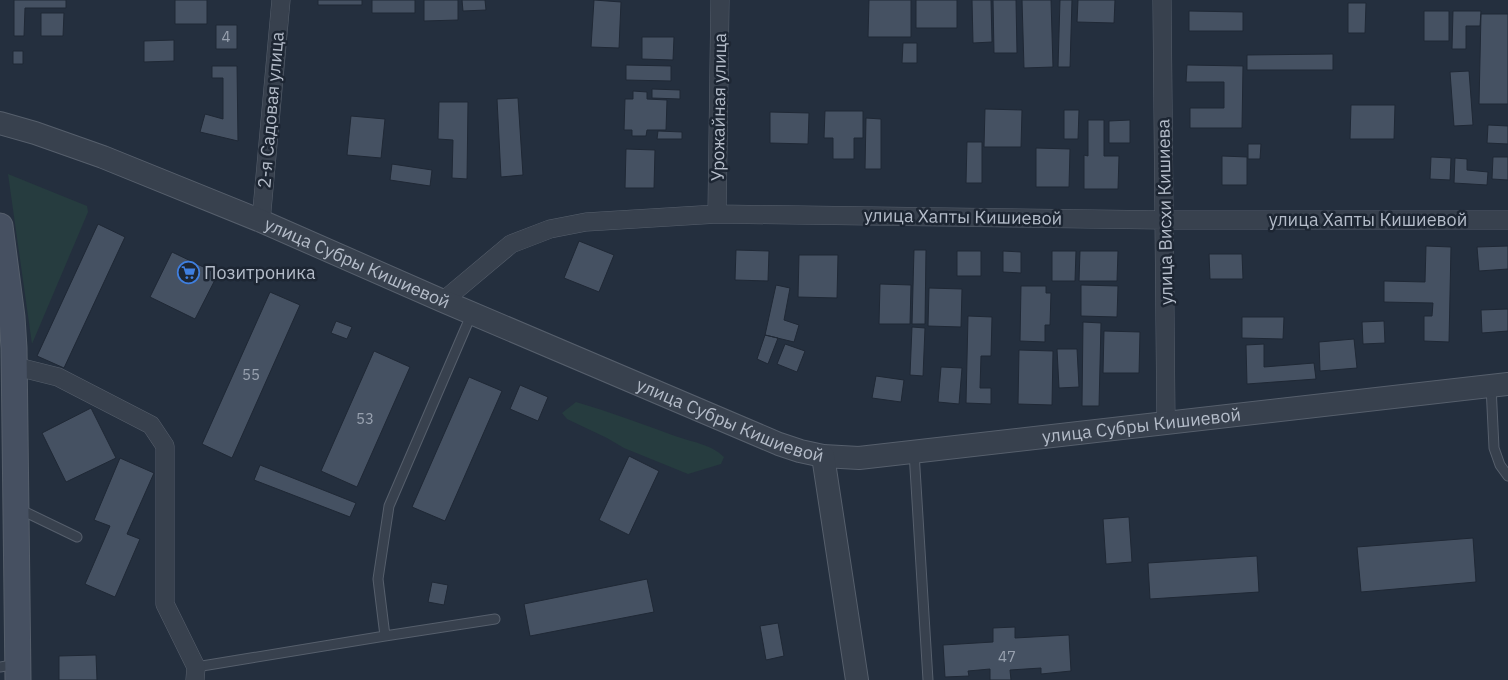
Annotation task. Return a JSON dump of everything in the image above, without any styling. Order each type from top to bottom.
[{"type":"main road","points":[[0,226],[12,317],[14,366],[11,403],[15,506],[12,670]]},
{"type":"main road","points":[[0,286],[12,317]]},
{"type":"street","name":"2-я Садовая улица","points":[[261,221],[281,0]]},
{"type":"street","name":"Урожайная улица","points":[[717,214],[720,0]]},
{"type":"street","name":"улица Висхи Кишиева","points":[[1162,0],[1166,424]]},
{"type":"street","name":"улица Субры Кишиевой","points":[[0,123],[103,157],[261,221],[779,444],[823,456],[858,458],[1500,385]]},
{"type":"street","name":"улица Хапты Кишиевой","points":[[443,300],[511,244],[550,229],[586,222],[717,214],[1165,220],[1508,220]]},
{"type":"street","points":[[14,366],[58,377],[151,425],[165,446],[165,604],[195,674]]},
{"type":"street","points":[[823,456],[856,680]]},
{"type":"lane","points":[[385,636],[378,579],[389,506],[472,313]]},
{"type":"lane","points":[[1500,385],[1494,448],[1500,465],[1508,476]]},
{"type":"lane","points":[[914,452],[928,680]]},
{"type":"lane","points":[[15,506],[77,537]]},
{"type":"lane","points":[[195,674],[385,636],[495,619]]},
{"type":"green space","points":[[8,174],[87,206],[88,212],[32,344]]},
{"type":"green space","points":[[576,402],[707,446],[724,457],[721,464],[688,474],[624,448],[567,419],[562,413]]},
{"type":"building","points":[[14,0],[66,0],[66,8],[25,8],[24,36],[14,36]]},
{"type":"building","points":[[175,0],[207,0],[207,24],[175,24]]},
{"type":"building","points":[[318,0],[362,0],[362,5],[318,5]]},
{"type":"building","points":[[372,0],[415,0],[415,13],[372,13]]},
{"type":"building","points":[[424,0],[458,0],[458,20],[424,21]]},
{"type":"building","points":[[462,0],[485,0],[486,10],[463,11]]},
{"type":"building","points":[[594,0],[621,2],[619,48],[591,47]]},
{"type":"building","points":[[869,0],[911,0],[911,37],[868,37]]},
{"type":"building","points":[[916,0],[957,0],[957,28],[916,28]]},
{"type":"building","points":[[972,0],[991,0],[992,42],[973,43]]},
{"type":"building","points":[[993,0],[1016,0],[1017,53],[994,53]]},
{"type":"building","points":[[1022,0],[1051,0],[1053,67],[1024,68]]},
{"type":"building","points":[[1060,0],[1072,0],[1070,67],[1058,67]]},
{"type":"building","points":[[1078,0],[1115,0],[1114,23],[1077,22]]},
{"type":"building","points":[[1348,3],[1366,3],[1365,33],[1348,33]]},
{"type":"building","points":[[1189,11],[1243,12],[1243,31],[1189,31]]},
{"type":"building","points":[[1424,11],[1449,11],[1449,41],[1424,41]]},
{"type":"building","points":[[1453,11],[1481,11],[1480,26],[1466,26],[1466,49],[1452,49]]},
{"type":"building","points":[[41,13],[64,13],[63,36],[41,36]]},
{"type":"building","points":[[1481,14],[1508,14],[1508,104],[1479,104]]},
{"type":"building","points":[[216,25],[237,25],[237,49],[216,49]]},
{"type":"building","points":[[642,37],[674,37],[673,60],[642,59]]},
{"type":"building","points":[[174,40],[174,61],[144,62],[144,41]]},
{"type":"building","points":[[903,43],[917,43],[917,63],[902,63]]},
{"type":"building","points":[[13,51],[23,51],[23,64],[13,64]]},
{"type":"building","points":[[1333,54],[1333,70],[1247,70],[1247,55]]},
{"type":"building","points":[[626,65],[671,66],[671,81],[626,80]]},
{"type":"building","points":[[1187,65],[1243,66],[1242,128],[1190,128],[1190,108],[1224,108],[1224,82],[1186,82]]},
{"type":"building","points":[[212,66],[237,66],[238,141],[200,132],[205,114],[223,119],[223,78],[212,78]]},
{"type":"building","points":[[1469,71],[1473,125],[1454,126],[1450,72]]},
{"type":"building","points":[[652,89],[680,90],[680,99],[652,98]]},
{"type":"building","points":[[633,91],[647,92],[647,99],[667,100],[666,130],[647,130],[646,136],[632,136],[632,130],[624,130],[625,99],[633,99]]},
{"type":"building","points":[[518,98],[523,175],[501,177],[497,99]]},
{"type":"building","points":[[439,102],[468,102],[467,179],[452,178],[453,140],[438,139]]},
{"type":"building","points":[[1351,105],[1395,105],[1394,139],[1350,139]]},
{"type":"building","points":[[985,109],[1022,110],[1021,147],[984,147]]},
{"type":"building","points":[[1064,110],[1079,110],[1078,139],[1064,139]]},
{"type":"building","points":[[825,111],[863,111],[863,138],[854,138],[854,159],[833,159],[833,138],[824,138]]},
{"type":"building","points":[[770,112],[809,113],[808,144],[770,143]]},
{"type":"building","points":[[351,116],[385,119],[381,158],[347,155]]},
{"type":"building","points":[[866,118],[881,119],[881,169],[865,169]]},
{"type":"building","points":[[1088,120],[1104,120],[1104,156],[1119,156],[1118,189],[1084,189],[1084,155],[1088,156]]},
{"type":"building","points":[[1130,120],[1130,143],[1109,143],[1109,121]]},
{"type":"building","points":[[1488,125],[1508,126],[1508,144],[1487,143]]},
{"type":"building","points":[[658,131],[682,132],[682,139],[657,139]]},
{"type":"building","points":[[967,142],[982,142],[982,183],[966,183]]},
{"type":"building","points":[[1248,144],[1261,144],[1260,159],[1248,159]]},
{"type":"building","points":[[1036,148],[1070,149],[1069,187],[1036,187]]},
{"type":"building","points":[[626,149],[655,150],[654,188],[625,188]]},
{"type":"building","points":[[1222,156],[1247,157],[1247,185],[1222,185]]},
{"type":"building","points":[[1431,157],[1451,158],[1450,180],[1430,179]]},
{"type":"building","points":[[1493,157],[1508,157],[1508,180],[1492,179]]},
{"type":"building","points":[[1455,158],[1467,159],[1467,170],[1488,172],[1487,185],[1454,183]]},
{"type":"building","points":[[392,164],[432,170],[430,186],[390,180]]},
{"type":"building","points":[[98,224],[125,237],[64,368],[37,356]]},
{"type":"building","points":[[579,241],[614,255],[599,292],[564,278]]},
{"type":"building","points":[[1426,246],[1451,247],[1449,342],[1424,341],[1424,316],[1432,316],[1433,303],[1384,302],[1384,281],[1425,282]]},
{"type":"building","points":[[1508,246],[1508,269],[1479,271],[1477,247]]},
{"type":"building","points":[[736,250],[769,251],[768,281],[735,280]]},
{"type":"building","points":[[914,250],[926,250],[925,324],[912,324]]},
{"type":"building","points":[[957,251],[981,251],[981,276],[957,276]]},
{"type":"building","points":[[1003,251],[1021,252],[1021,273],[1003,272]]},
{"type":"building","points":[[1052,251],[1076,251],[1075,281],[1052,281]]},
{"type":"building","points":[[1080,251],[1118,251],[1117,281],[1079,281]]},
{"type":"building","points":[[172,252],[218,274],[195,319],[150,297]]},
{"type":"building","points":[[1209,254],[1242,254],[1243,279],[1210,279]]},
{"type":"building","points":[[799,255],[838,255],[837,298],[798,297]]},
{"type":"building","points":[[880,284],[911,285],[910,324],[879,324]]},
{"type":"building","points":[[776,285],[790,288],[784,320],[799,325],[794,342],[765,335]]},
{"type":"building","points":[[1081,285],[1118,286],[1117,317],[1081,316]]},
{"type":"building","points":[[1021,286],[1046,286],[1046,293],[1051,293],[1050,325],[1045,325],[1045,342],[1020,341]]},
{"type":"building","points":[[929,288],[962,289],[961,327],[928,326]]},
{"type":"building","points":[[270,292],[300,305],[232,458],[202,444]]},
{"type":"building","points":[[1508,309],[1508,331],[1482,333],[1481,310]]},
{"type":"building","points":[[968,316],[992,317],[991,356],[981,356],[980,388],[991,388],[991,404],[966,403]]},
{"type":"building","points":[[1242,317],[1284,317],[1283,339],[1242,338]]},
{"type":"building","points":[[336,321],[352,327],[347,339],[331,333]]},
{"type":"building","points":[[1384,321],[1385,343],[1363,344],[1362,322]]},
{"type":"building","points":[[1083,322],[1101,323],[1099,406],[1082,406]]},
{"type":"building","points":[[912,327],[925,328],[923,376],[910,375]]},
{"type":"building","points":[[1104,331],[1140,332],[1139,373],[1103,373]]},
{"type":"building","points":[[765,335],[778,338],[768,364],[757,359]]},
{"type":"building","points":[[1354,339],[1357,368],[1320,371],[1319,342]]},
{"type":"building","points":[[785,344],[805,351],[797,372],[777,364]]},
{"type":"building","points":[[1264,344],[1264,367],[1314,363],[1316,379],[1247,384],[1246,345]]},
{"type":"building","points":[[1057,349],[1077,349],[1079,387],[1059,388]]},
{"type":"building","points":[[1019,350],[1053,351],[1052,405],[1018,404]]},
{"type":"building","points":[[374,351],[410,367],[357,487],[321,471]]},
{"type":"building","points":[[941,367],[962,368],[959,404],[938,402]]},
{"type":"building","points":[[876,376],[904,380],[901,402],[872,398]]},
{"type":"building","points":[[469,377],[502,391],[445,521],[412,507]]},
{"type":"building","points":[[520,385],[548,397],[538,421],[510,409]]},
{"type":"building","points":[[91,408],[116,458],[66,482],[42,433]]},
{"type":"building","points":[[629,456],[659,471],[629,535],[599,520]]},
{"type":"building","points":[[120,458],[154,473],[127,534],[140,539],[115,597],[85,584],[110,526],[94,520]]},
{"type":"building","points":[[260,465],[356,503],[350,517],[254,480]]},
{"type":"building","points":[[1129,517],[1132,562],[1106,564],[1103,519]]},
{"type":"building","points":[[1473,538],[1476,582],[1361,592],[1357,547]]},
{"type":"building","points":[[1257,556],[1259,592],[1150,599],[1148,563]]},
{"type":"building","points":[[647,579],[654,612],[530,636],[524,604]]},
{"type":"building","points":[[432,582],[448,585],[444,605],[428,602]]},
{"type":"building","points":[[778,623],[784,656],[766,660],[760,626]]},
{"type":"building","points":[[1015,627],[1015,638],[1069,635],[1071,671],[1041,674],[1041,668],[1010,670],[1011,680],[990,680],[990,669],[968,671],[969,676],[945,677],[943,645],[993,642],[993,628]]},
{"type":"building","points":[[96,655],[97,680],[59,680],[59,656]]},
{"type":"place","name":"Позитроника","points":[[188,273]]}]
